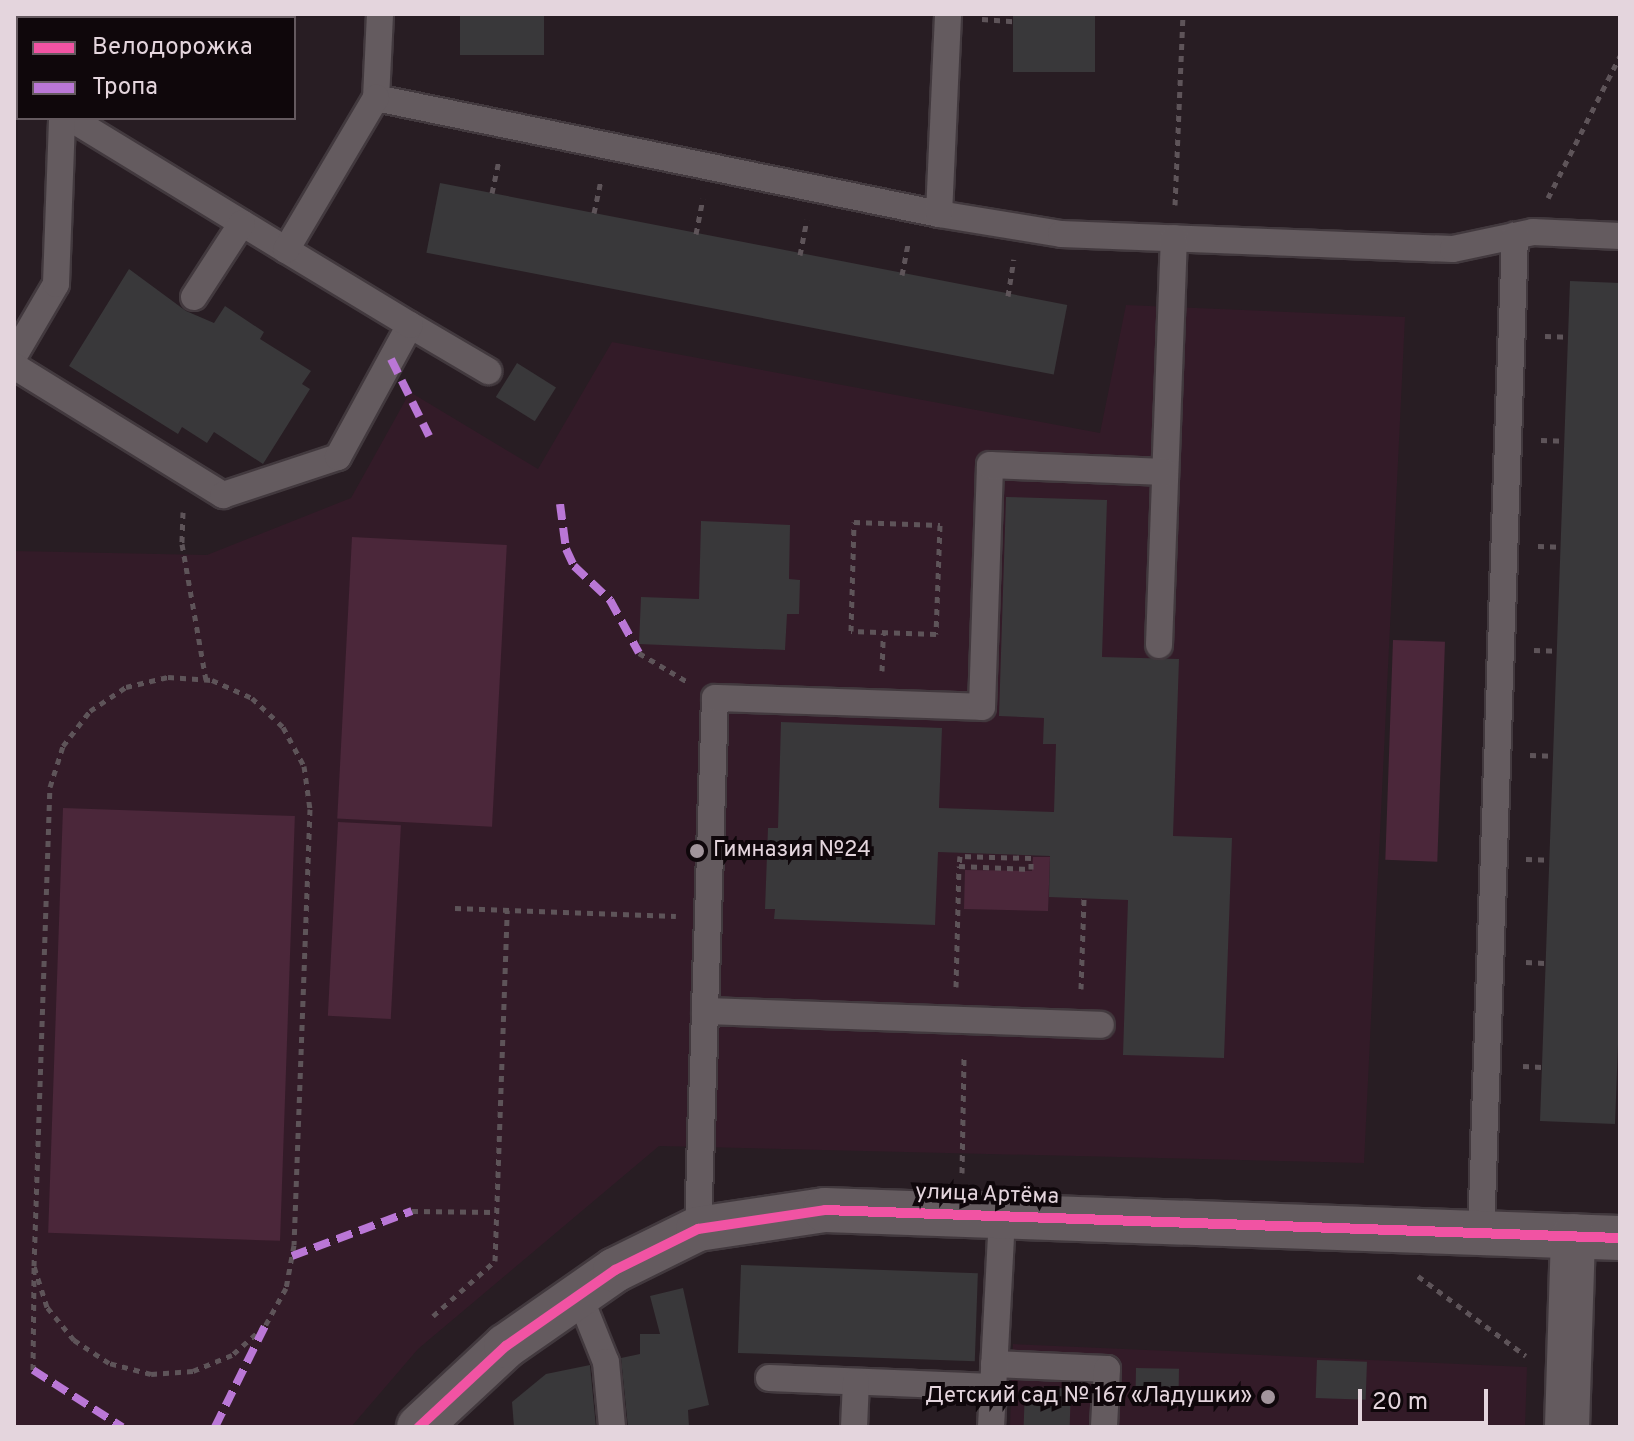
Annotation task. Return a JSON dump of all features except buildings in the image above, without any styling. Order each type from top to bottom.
[{"type":"street","name":"улица Артёма","points":[[419,1427],[506,1346],[615,1270],[698,1229],[825,1210],[1620,1238]]},
{"type":"street","points":[[1567,1427],[1573,1236]]},
{"type":"lane","points":[[286,250],[376,98],[380,14]]},
{"type":"lane","points":[[939,214],[960,16]]},
{"type":"lane","points":[[376,98],[939,214],[1061,234],[1453,249],[1524,234],[1620,236]]},
{"type":"lane","points":[[14,356],[56,284],[62,120]]},
{"type":"lane","points":[[73,120],[488,371]]},
{"type":"lane","points":[[194,297],[242,223]]},
{"type":"lane","points":[[1481,1234],[1524,234]]},
{"type":"lane","points":[[1159,645],[1174,238]]},
{"type":"lane","points":[[14,366],[223,495],[338,457],[410,325]]},
{"type":"lane","points":[[698,1229],[715,698],[982,707],[990,465],[1165,472]]},
{"type":"lane","points":[[705,1011],[1090,1025]]},
{"type":"lane","points":[[991,1427],[1002,1216]]},
{"type":"lane","points":[[579,1295],[606,1362],[612,1427]]},
{"type":"lane","points":[[769,1378],[856,1382],[1107,1369],[1104,1427]]},
{"type":"lane","points":[[854,1427],[856,1382]]},
{"type":"path","points":[[1175,205],[1183,14]]},
{"type":"path","points":[[960,16],[1013,21]]},
{"type":"path","points":[[1524,234],[1620,56]]},
{"type":"path","points":[[185,471],[182,544],[206,680]]},
{"type":"path","points":[[854,522],[940,525],[936,634],[851,631],[854,522]]},
{"type":"path","points":[[639,653],[715,698]]},
{"type":"path","points":[[33,1370],[34,1266],[50,787],[63,746],[90,711],[126,687],[168,677],[206,680],[252,698],[283,727],[304,766],[310,809],[294,1245],[286,1288],[265,1326],[232,1355],[193,1371],[151,1374],[109,1363],[74,1340],[47,1307],[34,1266]]},
{"type":"path","points":[[959,866],[1031,869],[1031,858],[960,856],[959,866],[962,1173]]},
{"type":"path","points":[[1084,898],[1090,1025]]},
{"type":"path","points":[[455,908],[709,917]]},
{"type":"path","points":[[433,1316],[495,1261],[507,910]]},
{"type":"path","points":[[412,1211],[496,1212]]},
{"type":"path","points":[[1401,1231],[1399,1262],[1538,1365]]},
{"type":"shaded area","name":"Гимназия №24","points":[[1126,305],[1405,317],[1364,1163],[659,1146],[418,1349],[351,1427],[14,1427],[14,551],[207,555],[351,498],[410,392],[538,469],[612,342],[1100,433]]},
{"type":"shaded area","points":[[352,537],[507,545],[492,827],[337,819]]},
{"type":"shaded area","points":[[1393,640],[1445,642],[1437,862],[1385,860]]},
{"type":"shaded area","points":[[63,808],[295,816],[280,1241],[48,1233]]},
{"type":"shaded area","points":[[338,822],[401,825],[391,1019],[328,1016]]},
{"type":"shaded area","points":[[1033,857],[1050,857],[1048,911],[964,909],[965,870],[1032,871]]},
{"type":"shaded area","name":"Детский сад № 167 «Ладушки»","points":[[1013,1344],[1527,1367],[1525,1427],[1010,1427]]},
{"type":"marked path","points":[[391,359],[429,436]]},
{"type":"marked path","points":[[560,504],[566,549],[574,566],[610,600],[639,653]]},
{"type":"marked path","points":[[292,1256],[412,1211]]},
{"type":"marked path","points":[[215,1427],[265,1326]]},
{"type":"marked path","points":[[33,1370],[122,1427]]},
{"type":"cycle path","points":[[419,1427],[506,1346],[615,1270],[698,1229],[825,1210],[1620,1238]]},
{"type":"place","name":"Гимназия №24","points":[[697,851]]},
{"type":"place","name":"Детский сад № 167 «Ладушки»","points":[[1268,1397]]}]
